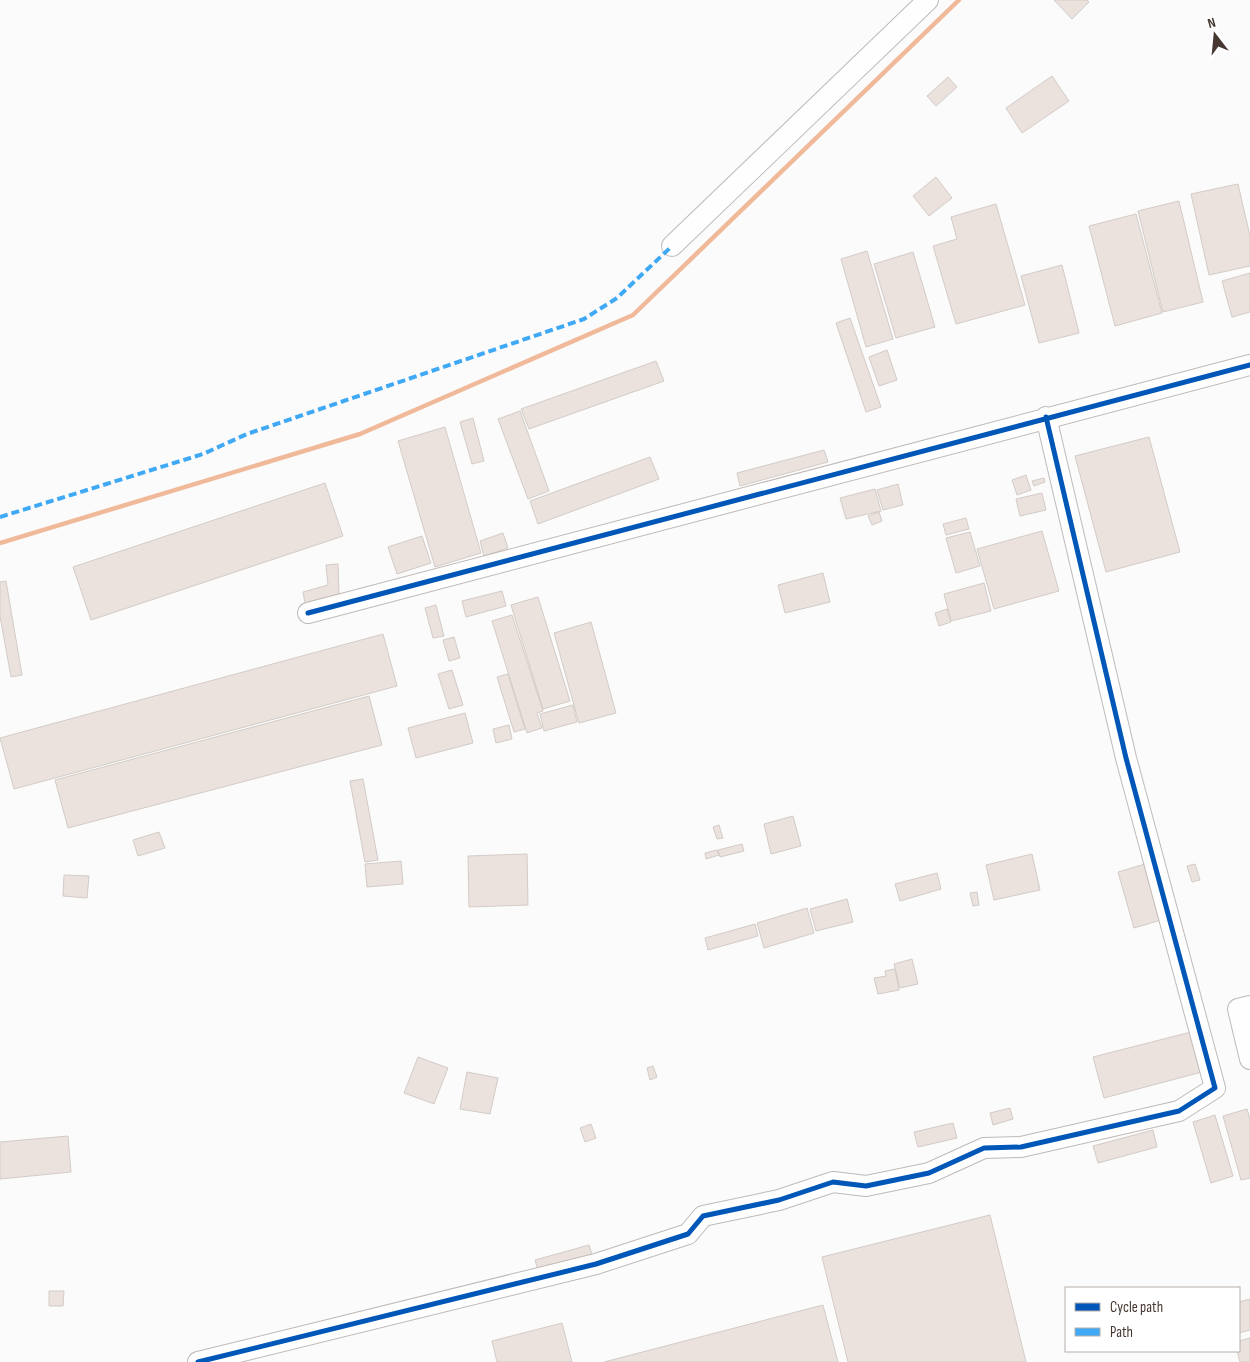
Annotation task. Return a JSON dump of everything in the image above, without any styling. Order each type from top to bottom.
[{"type":"street","points":[[672,246],[928,0]]},
{"type":"street","points":[[308,613],[1046,417],[1250,365]]},
{"type":"street","points":[[198,1362],[596,1264],[688,1234],[703,1216],[780,1200],[833,1182],[866,1186],[929,1173],[984,1148],[1021,1147],[1179,1111],[1215,1088],[1126,758],[1046,417]]},
{"type":"street","points":[[1250,1006],[1238,1009],[1250,1059]]},
{"type":"building","points":[[1054,0],[1087,0],[1089,2],[1072,19]]},
{"type":"building","points":[[1052,76],[1069,101],[1022,133],[1006,108]]},
{"type":"building","points":[[948,77],[957,87],[936,106],[927,96]]},
{"type":"building","points":[[936,177],[952,198],[929,216],[913,196]]},
{"type":"building","points":[[1238,184],[1250,236],[1250,266],[1209,275],[1191,194]]},
{"type":"building","points":[[1179,201],[1203,302],[1163,312],[1138,211]]},
{"type":"building","points":[[996,204],[1025,305],[956,324],[933,246],[957,239],[951,217]]},
{"type":"building","points":[[1136,214],[1162,313],[1115,326],[1089,226]]},
{"type":"building","points":[[867,251],[893,339],[866,347],[841,259]]},
{"type":"building","points":[[913,252],[935,327],[896,338],[874,264]]},
{"type":"building","points":[[1062,265],[1079,333],[1039,343],[1021,276]]},
{"type":"building","points":[[1250,273],[1250,312],[1232,317],[1222,281]]},
{"type":"building","points":[[850,318],[881,407],[866,412],[836,323]]},
{"type":"building","points":[[887,350],[897,380],[879,386],[869,357]]},
{"type":"building","points":[[656,361],[664,381],[529,429],[521,409]]},
{"type":"building","points":[[520,411],[549,491],[528,499],[498,419]]},
{"type":"building","points":[[473,418],[484,461],[472,464],[460,422]]},
{"type":"building","points":[[445,427],[481,553],[435,567],[398,441]]},
{"type":"building","points":[[1149,437],[1180,552],[1106,572],[1075,456]]},
{"type":"building","points":[[824,450],[828,462],[740,486],[737,473]]},
{"type":"building","points":[[650,457],[659,479],[538,524],[530,501]]},
{"type":"building","points":[[1026,475],[1031,490],[1017,495],[1012,480]]},
{"type":"building","points":[[1044,478],[1045,482],[1034,486],[1032,481]]},
{"type":"building","points":[[325,483],[343,536],[91,620],[73,567]]},
{"type":"building","points":[[898,484],[903,505],[883,510],[877,490]]},
{"type":"building","points":[[875,489],[881,511],[846,519],[840,498]]},
{"type":"building","points":[[1042,493],[1046,510],[1020,516],[1016,499]]},
{"type":"building","points":[[879,512],[882,521],[872,525],[868,516]]},
{"type":"building","points":[[966,518],[969,529],[946,535],[943,524]]},
{"type":"building","points":[[1042,531],[1059,591],[994,609],[977,549]]},
{"type":"building","points":[[970,532],[980,566],[956,573],[946,538]]},
{"type":"building","points":[[503,533],[508,548],[484,556],[480,541]]},
{"type":"building","points":[[422,536],[431,563],[397,574],[388,547]]},
{"type":"building","points":[[338,564],[339,594],[305,603],[303,592],[328,585],[326,565]]},
{"type":"building","points":[[823,573],[830,602],[785,613],[778,585]]},
{"type":"building","points":[[6,581],[22,675],[11,677],[0,616],[0,582]]},
{"type":"building","points":[[984,583],[991,611],[951,621],[944,594]]},
{"type":"building","points":[[502,591],[506,606],[466,617],[462,601]]},
{"type":"building","points":[[538,597],[570,701],[543,709],[511,605]]},
{"type":"building","points":[[436,605],[444,636],[433,638],[425,608]]},
{"type":"building","points":[[947,609],[951,622],[939,626],[935,613]]},
{"type":"building","points":[[512,615],[543,711],[537,713],[542,728],[527,733],[492,621]]},
{"type":"building","points":[[591,622],[616,713],[579,723],[554,633]]},
{"type":"building","points":[[383,634],[397,686],[14,789],[0,738]]},
{"type":"building","points":[[454,637],[460,658],[449,661],[443,640]]},
{"type":"building","points":[[452,670],[463,705],[449,709],[438,674]]},
{"type":"building","points":[[508,674],[525,729],[514,732],[497,677]]},
{"type":"building","points":[[369,696],[382,745],[68,828],[55,780]]},
{"type":"building","points":[[573,705],[577,722],[544,731],[540,714]]},
{"type":"building","points":[[465,713],[473,743],[416,758],[408,728]]},
{"type":"building","points":[[509,725],[512,739],[496,743],[493,729]]},
{"type":"building","points":[[363,779],[378,860],[365,862],[350,781]]},
{"type":"building","points":[[793,816],[801,846],[771,854],[764,824]]},
{"type":"building","points":[[719,825],[723,838],[717,839],[713,827]]},
{"type":"building","points":[[159,832],[165,848],[138,856],[133,840]]},
{"type":"building","points":[[742,844],[744,851],[720,857],[718,850]]},
{"type":"building","points":[[717,850],[719,855],[706,859],[705,853]]},
{"type":"building","points":[[527,854],[528,905],[469,907],[468,856]]},
{"type":"building","points":[[1032,854],[1040,890],[994,900],[986,865]]},
{"type":"building","points":[[401,861],[403,884],[367,887],[365,864]]},
{"type":"building","points":[[1145,864],[1161,920],[1134,928],[1118,872]]},
{"type":"building","points":[[1195,864],[1200,880],[1192,882],[1187,866]]},
{"type":"building","points":[[937,873],[941,889],[900,901],[895,884]]},
{"type":"building","points":[[64,875],[89,876],[87,898],[63,896]]},
{"type":"building","points":[[977,892],[979,905],[973,906],[970,893]]},
{"type":"building","points":[[847,899],[853,922],[816,931],[810,909]]},
{"type":"building","points":[[807,908],[814,933],[764,948],[757,923]]},
{"type":"building","points":[[755,924],[758,936],[708,950],[705,938]]},
{"type":"building","points":[[912,959],[918,984],[900,988],[894,964]]},
{"type":"building","points":[[895,969],[899,990],[878,994],[874,978],[886,976],[885,971]]},
{"type":"building","points":[[1191,1032],[1202,1072],[1104,1098],[1093,1057]]},
{"type":"building","points":[[418,1057],[448,1068],[434,1104],[404,1093]]},
{"type":"building","points":[[653,1066],[657,1077],[650,1080],[647,1068]]},
{"type":"building","points":[[467,1072],[498,1078],[490,1114],[460,1109]]},
{"type":"building","points":[[1010,1108],[1013,1119],[993,1125],[990,1113]]},
{"type":"building","points":[[1247,1109],[1250,1119],[1250,1178],[1241,1180],[1223,1116]]},
{"type":"building","points":[[1215,1115],[1233,1176],[1211,1183],[1193,1122]]},
{"type":"building","points":[[953,1123],[957,1138],[918,1147],[914,1132]]},
{"type":"building","points":[[591,1124],[596,1138],[585,1142],[580,1128]]},
{"type":"building","points":[[1153,1130],[1157,1147],[1098,1163],[1093,1146]]},
{"type":"building","points":[[68,1136],[71,1172],[0,1179],[0,1142]]},
{"type":"building","points":[[990,1215],[1026,1362],[848,1362],[822,1257]]},
{"type":"building","points":[[589,1245],[593,1258],[539,1274],[535,1260]]},
{"type":"building","points":[[49,1291],[64,1291],[63,1306],[49,1306]]},
{"type":"building","points":[[1250,1299],[1250,1330],[1240,1333],[1240,1302]]},
{"type":"building","points":[[823,1305],[838,1362],[604,1362]]},
{"type":"building","points":[[562,1323],[572,1362],[497,1362],[492,1341]]},
{"type":"building","points":[[1250,1338],[1250,1362],[1240,1362],[1237,1352],[1240,1352],[1240,1341]]},
{"type":"waterway","points":[[0,543],[360,434],[633,315],[959,0]]},
{"type":"marked path","points":[[0,517],[203,454],[247,434],[584,319],[617,298],[672,246]]},
{"type":"cycle path","points":[[308,613],[1250,365]]},
{"type":"cycle path","points":[[198,1362],[596,1264],[688,1234],[703,1216],[779,1200],[833,1182],[866,1186],[929,1173],[984,1148],[1021,1147],[1179,1111],[1215,1088],[1126,758],[1046,417]]}]
